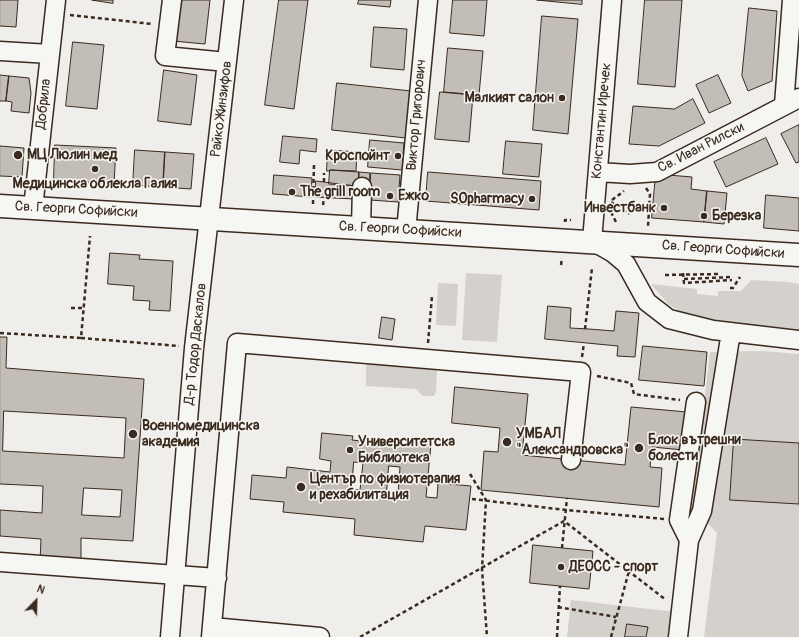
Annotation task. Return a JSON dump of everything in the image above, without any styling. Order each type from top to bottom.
[{"type":"main road","name":"Св. Георги Софийски","points":[[0,206],[592,241],[799,255]]},
{"type":"street","points":[[172,0],[165,56],[227,62]]},
{"type":"street","name":"Райко Жинзифов","points":[[209,218],[234,0]]},
{"type":"street","name":"Виктор Григорович","points":[[406,231],[428,0]]},
{"type":"street","name":"Константин Иречек","points":[[592,241],[612,0]]},
{"type":"street","points":[[792,0],[792,102]]},
{"type":"street","name":"Добрила","points":[[33,208],[55,7]]},
{"type":"street","points":[[0,51],[50,54]]},
{"type":"street","name":"Св. Иван Рилски","points":[[598,172],[630,174],[657,172],[792,102]]},
{"type":"street","points":[[361,228],[362,187]]},
{"type":"street","name":"Д-р Тодор Даскалов","points":[[170,637],[194,348],[209,218]]},
{"type":"street","points":[[592,241],[614,253],[626,264],[647,302],[669,319],[731,332],[799,340]]},
{"type":"street","points":[[678,637],[689,540],[702,511],[731,332]]},
{"type":"street","points":[[320,637],[212,632],[237,343],[581,372],[571,460]]},
{"type":"street","points":[[689,540],[679,520],[696,402]]},
{"type":"street","points":[[0,562],[175,578],[217,578]]},
{"type":"path","points":[[55,7],[169,26]]},
{"type":"path","points":[[313,204],[314,164]]},
{"type":"path","points":[[324,173],[324,182]]},
{"type":"path","points":[[639,187],[646,188],[650,194],[648,226]]},
{"type":"path","points":[[617,224],[610,208],[611,202],[629,188]]},
{"type":"path","points":[[323,205],[324,197]]},
{"type":"path","points":[[611,202],[629,214]]},
{"type":"path","points":[[565,220],[571,220]]},
{"type":"path","points":[[81,338],[90,236]]},
{"type":"path","points":[[585,329],[592,268]]},
{"type":"path","points":[[665,275],[683,276],[718,274]]},
{"type":"path","points":[[683,276],[684,282],[732,279]]},
{"type":"path","points":[[730,288],[733,288],[740,277]]},
{"type":"path","points":[[427,359],[432,296]]},
{"type":"path","points":[[71,308],[84,308]]},
{"type":"path","points":[[0,333],[81,338],[194,348]]},
{"type":"path","points":[[581,372],[631,383],[634,394],[696,402]]},
{"type":"path","points":[[470,474],[486,500],[482,569],[487,637]]},
{"type":"path","points":[[562,548],[567,498]]},
{"type":"path","points":[[472,499],[566,510],[679,520]]},
{"type":"path","points":[[360,637],[564,521]]},
{"type":"path","points":[[564,521],[680,612]]},
{"type":"path","points":[[612,637],[629,571]]},
{"type":"path","points":[[556,637],[560,586]]},
{"type":"path","points":[[558,607],[616,617]]},
{"type":"shaded area","points":[[466,273],[502,275],[497,342],[462,340]]},
{"type":"shaded area","points":[[751,280],[799,284],[799,330],[718,322],[687,316],[668,304],[651,284],[697,289],[697,294],[718,296],[718,291],[741,291]]},
{"type":"shaded area","points":[[438,283],[458,284],[456,326],[436,325]]},
{"type":"shaded area","points":[[763,351],[799,354],[799,637],[704,637],[717,533],[692,507],[710,352]]},
{"type":"shaded area","points":[[368,362],[437,365],[436,392],[434,396],[423,396],[416,389],[366,386],[366,366]]},
{"type":"shaded area","points":[[571,600],[676,612],[674,637],[567,637]]},
{"type":"building","points":[[0,0],[18,0],[16,27],[0,26]]},
{"type":"building","points":[[92,0],[113,0],[113,3]]},
{"type":"building","points":[[178,0],[210,0],[205,44],[173,41]]},
{"type":"building","points":[[279,0],[308,0],[294,109],[265,105]]},
{"type":"building","points":[[359,0],[391,0],[390,7],[358,4]]},
{"type":"building","points":[[453,0],[487,0],[484,36],[450,33]]},
{"type":"building","points":[[537,0],[582,0],[582,4]]},
{"type":"building","points":[[645,0],[682,0],[675,87],[638,84]]},
{"type":"building","points":[[749,8],[777,11],[772,81],[748,91],[742,76]]},
{"type":"building","points":[[542,16],[578,19],[568,134],[533,130]]},
{"type":"building","points":[[374,27],[407,29],[404,70],[371,67]]},
{"type":"building","points":[[73,42],[104,45],[97,109],[66,106]]},
{"type":"building","points":[[448,48],[483,51],[479,95],[444,92]]},
{"type":"building","points":[[164,70],[197,75],[191,125],[158,121]]},
{"type":"building","points":[[0,75],[9,76],[6,101],[0,101]]},
{"type":"building","points":[[718,75],[731,103],[709,113],[696,85]]},
{"type":"building","points":[[9,76],[29,78],[31,93],[29,113],[11,111],[12,102],[6,101]]},
{"type":"building","points":[[337,83],[411,91],[406,138],[332,130]]},
{"type":"building","points":[[440,92],[473,95],[469,142],[435,139]]},
{"type":"building","points":[[693,99],[705,123],[659,146],[629,144],[633,106],[674,109]]},
{"type":"building","points":[[799,125],[799,162],[796,163],[781,134]]},
{"type":"building","points":[[283,136],[317,139],[316,152],[300,150],[299,164],[280,162]]},
{"type":"building","points":[[766,138],[778,164],[726,187],[714,162]]},
{"type":"building","points":[[370,140],[404,143],[402,170],[368,167]]},
{"type":"building","points":[[506,141],[542,144],[539,177],[503,174]]},
{"type":"building","points":[[55,145],[116,148],[114,184],[54,180]]},
{"type":"building","points":[[0,146],[24,148],[22,177],[0,176]]},
{"type":"building","points":[[135,150],[165,152],[163,187],[133,185]]},
{"type":"building","points":[[328,150],[357,152],[356,171],[327,171]]},
{"type":"building","points":[[165,152],[194,154],[191,189],[163,187]]},
{"type":"building","points":[[330,170],[359,172],[359,186],[329,184]]},
{"type":"building","points":[[359,172],[370,173],[369,184],[359,184]]},
{"type":"building","points":[[428,172],[541,181],[539,210],[426,201]]},
{"type":"building","points":[[371,173],[400,175],[398,202],[370,200]]},
{"type":"building","points":[[656,174],[692,177],[691,189],[707,191],[704,222],[652,218]]},
{"type":"building","points":[[274,175],[312,178],[311,197],[273,194]]},
{"type":"building","points":[[316,181],[355,186],[354,199],[315,197]]},
{"type":"building","points":[[707,191],[727,193],[724,224],[704,222]]},
{"type":"building","points":[[766,195],[799,198],[799,231],[764,228]]},
{"type":"building","points":[[110,253],[140,255],[139,259],[173,261],[170,311],[149,310],[150,301],[133,300],[134,286],[108,284]]},
{"type":"building","points":[[548,306],[571,308],[570,328],[614,331],[616,311],[639,313],[635,357],[617,356],[618,346],[545,339]]},
{"type":"building","points":[[382,317],[395,319],[392,340],[379,338]]},
{"type":"building","name":"Военномедицинска академия","points":[[0,337],[7,337],[6,368],[144,379],[133,541],[81,538],[81,563],[40,561],[41,539],[0,536],[0,510],[42,513],[43,486],[0,484]],"holes":[[[4,411],[126,418],[124,458],[3,451]],[[84,488],[122,490],[120,517],[82,515]]]},
{"type":"building","points":[[643,346],[707,352],[704,386],[639,380]]},
{"type":"building","name":"Блок вътрешни болести","points":[[455,387],[528,394],[522,455],[625,465],[631,407],[687,412],[683,450],[652,447],[650,467],[662,468],[659,507],[481,490],[484,451],[498,452],[500,428],[452,423]]},
{"type":"building","name":"Център по физиотерапия и рехабилитация","points":[[322,433],[353,436],[352,440],[411,446],[411,442],[431,444],[426,497],[437,498],[438,483],[471,486],[466,530],[425,526],[423,542],[354,535],[355,519],[283,512],[284,502],[250,499],[252,475],[286,478],[287,467],[330,472],[331,461],[320,459]],"holes":[[[354,462],[363,463],[360,490],[352,489]],[[389,466],[400,467],[398,494],[387,492]]]},
{"type":"building","points":[[734,439],[799,443],[799,504],[730,500]]},
{"type":"building","name":"ДЕОСС - спорт","points":[[533,545],[593,551],[589,589],[530,583]]},
{"type":"building","points":[[627,624],[648,627],[646,637],[625,637]]},
{"type":"place","name":"Малкият салон","points":[[562,98]]},
{"type":"place","name":"МЦ Люлин мед","points":[[18,155]]},
{"type":"place","name":"Кроспойнт","points":[[398,156]]},
{"type":"place","name":"Медицинска облекла Галия","points":[[95,169]]},
{"type":"place","name":"The grill room","points":[[292,192]]},
{"type":"place","name":"Ежко","points":[[390,196]]},
{"type":"place","name":"SOpharmacy","points":[[532,199]]},
{"type":"place","name":"Инвестбанк","points":[[664,208]]},
{"type":"place","name":"Березка","points":[[704,216]]},
{"type":"place","name":"Военномедицинска академия","points":[[133,434]]},
{"type":"place","name":"УМБАЛ \"Александровска\"","points":[[507,442]]},
{"type":"place","name":"Блок вътрешни болести","points":[[639,448]]},
{"type":"place","name":"Университетска Библиотека","points":[[350,450]]},
{"type":"place","name":"Център по физиотерапия и рехабилитация","points":[[301,487]]},
{"type":"place","name":"ДЕОСС - спорт","points":[[561,567]]}]
